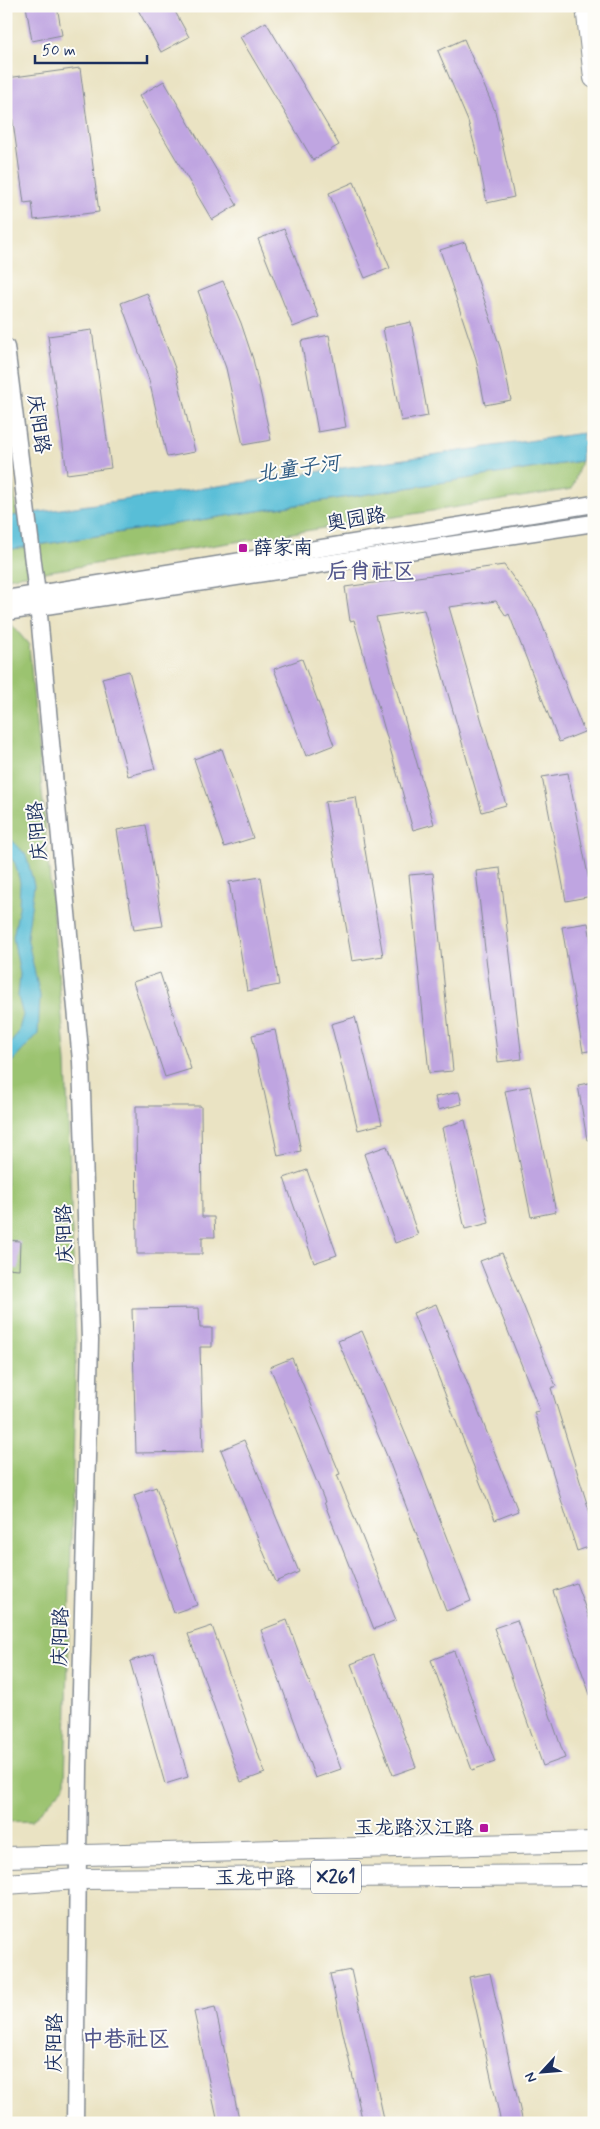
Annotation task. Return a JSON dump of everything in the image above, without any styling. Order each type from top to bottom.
[{"type":"main road","points":[[586,6],[594,78]]},
{"type":"main road","name":"玉龙中路","points":[[6,1857],[594,1842]]},
{"type":"main road","name":"玉龙中路","points":[[6,1884],[78,1879],[589,1876]]},
{"type":"street","name":"庆阳路","points":[[6,347],[38,600],[81,1061],[90,1340],[78,1854],[75,2123]]},
{"type":"street","name":"奥园路","points":[[6,612],[38,600],[594,504]]},
{"type":"street","name":"奥园路","points":[[6,599],[38,600],[594,524]]},
{"type":"green space","points":[[6,430],[17,516],[6,517]]},
{"type":"green space","points":[[581,461],[572,489],[6,578],[6,550]]},
{"type":"green space","points":[[7,619],[29,645],[66,1062],[76,1344],[65,1785],[32,1821],[6,1822]]},
{"type":"water","points":[[583,433],[581,461],[6,550],[6,517]]},
{"type":"water","points":[[6,834],[26,855],[34,885],[27,937],[40,996],[38,1034],[10,1064],[6,1075],[6,1050],[18,1033],[23,1015],[18,997],[20,974],[13,937],[19,908],[20,882],[15,863],[6,852]]},
{"type":"building","points":[[26,6],[57,6],[62,35],[32,41]]},
{"type":"building","points":[[136,6],[172,6],[189,37],[161,52]]},
{"type":"building","points":[[266,22],[339,145],[313,160],[240,37]]},
{"type":"building","points":[[464,39],[495,111],[514,197],[487,203],[468,121],[438,51]]},
{"type":"building","points":[[80,68],[99,212],[34,220],[32,202],[24,203],[7,78]]},
{"type":"building","points":[[164,81],[237,205],[212,220],[139,96]]},
{"type":"building","points":[[354,182],[390,268],[365,278],[329,193]]},
{"type":"building","points":[[284,229],[319,317],[293,327],[258,239]]},
{"type":"building","points":[[465,242],[501,350],[511,400],[485,405],[476,359],[440,250]]},
{"type":"building","points":[[223,281],[241,323],[253,359],[271,440],[243,445],[226,368],[198,291]]},
{"type":"building","points":[[147,293],[176,371],[195,452],[167,457],[149,380],[121,303]]},
{"type":"building","points":[[411,322],[428,416],[401,421],[383,328]]},
{"type":"building","points":[[92,330],[111,468],[67,474],[48,336]]},
{"type":"building","points":[[329,335],[346,427],[318,432],[301,341]]},
{"type":"building","points":[[504,565],[536,609],[584,732],[559,742],[509,614],[506,616],[496,601],[449,607],[506,805],[482,812],[424,610],[376,617],[434,824],[413,830],[354,620],[350,621],[345,587]]},
{"type":"building","points":[[302,659],[334,745],[306,756],[274,669]]},
{"type":"building","points":[[129,671],[155,769],[128,776],[102,678]]},
{"type":"building","points":[[222,749],[253,838],[224,847],[194,759]]},
{"type":"building","points":[[568,773],[592,896],[566,901],[542,777]]},
{"type":"building","points":[[356,797],[383,956],[352,961],[325,802]]},
{"type":"building","points":[[146,825],[163,926],[134,930],[117,830]]},
{"type":"building","points":[[500,868],[522,1059],[498,1062],[476,871]]},
{"type":"building","points":[[433,873],[453,1071],[429,1073],[409,875]]},
{"type":"building","points":[[261,877],[279,985],[247,991],[229,882]]},
{"type":"building","points":[[588,923],[594,958],[594,1050],[583,1052],[562,927]]},
{"type":"building","points":[[160,973],[191,1069],[165,1077],[133,982]]},
{"type":"building","points":[[355,1017],[382,1124],[358,1130],[331,1024]]},
{"type":"building","points":[[275,1030],[301,1151],[278,1156],[252,1035]]},
{"type":"building","points":[[594,1082],[594,1139],[587,1140],[578,1085]]},
{"type":"building","points":[[530,1086],[556,1212],[531,1217],[505,1091]]},
{"type":"building","points":[[459,1092],[462,1104],[438,1110],[435,1097]]},
{"type":"building","points":[[136,1106],[201,1106],[202,1217],[214,1217],[215,1237],[202,1237],[202,1254],[137,1254]]},
{"type":"building","points":[[465,1120],[489,1223],[465,1229],[442,1128]]},
{"type":"building","points":[[387,1146],[418,1235],[395,1243],[364,1154]]},
{"type":"building","points":[[307,1170],[337,1255],[314,1263],[284,1178]]},
{"type":"building","points":[[6,1240],[20,1241],[19,1269],[6,1268]]},
{"type":"building","points":[[502,1253],[556,1386],[551,1388],[594,1526],[594,1545],[577,1551],[534,1412],[540,1411],[480,1261]]},
{"type":"building","points":[[436,1304],[518,1511],[495,1520],[413,1313]]},
{"type":"building","points":[[199,1308],[200,1328],[212,1328],[212,1347],[200,1347],[203,1452],[136,1453],[132,1309]]},
{"type":"building","points":[[362,1331],[419,1466],[471,1601],[446,1611],[387,1456],[338,1341]]},
{"type":"building","points":[[292,1358],[340,1474],[337,1475],[396,1620],[374,1629],[270,1367]]},
{"type":"building","points":[[244,1440],[299,1572],[276,1582],[221,1450]]},
{"type":"building","points":[[156,1487],[197,1605],[174,1613],[134,1495]]},
{"type":"building","points":[[576,1583],[594,1631],[592,1700],[553,1591]]},
{"type":"building","points":[[287,1620],[341,1769],[315,1778],[261,1630]]},
{"type":"building","points":[[517,1620],[565,1758],[543,1766],[494,1628]]},
{"type":"building","points":[[212,1626],[265,1773],[241,1782],[188,1634]]},
{"type":"building","points":[[454,1651],[495,1762],[472,1770],[431,1660]]},
{"type":"building","points":[[154,1654],[188,1777],[165,1784],[130,1661]]},
{"type":"building","points":[[374,1655],[416,1767],[393,1775],[351,1664]]},
{"type":"building","points":[[351,1970],[385,2123],[363,2123],[330,1974]]},
{"type":"building","points":[[490,1973],[523,2123],[501,2123],[469,1977]]},
{"type":"building","points":[[215,2007],[240,2123],[218,2123],[194,2012]]},
{"type":"waterway","name":"北童子河","points":[[579,444],[594,441]]},
{"type":"place","name":"薛家南","points":[[243,548]]},
{"type":"place","name":"玉龙路汉江路","points":[[484,1828]]},
{"type":"district","name":"后肖社区","points":[[371,572]]},
{"type":"district","name":"中巷社区","points":[[126,2040]]}]
